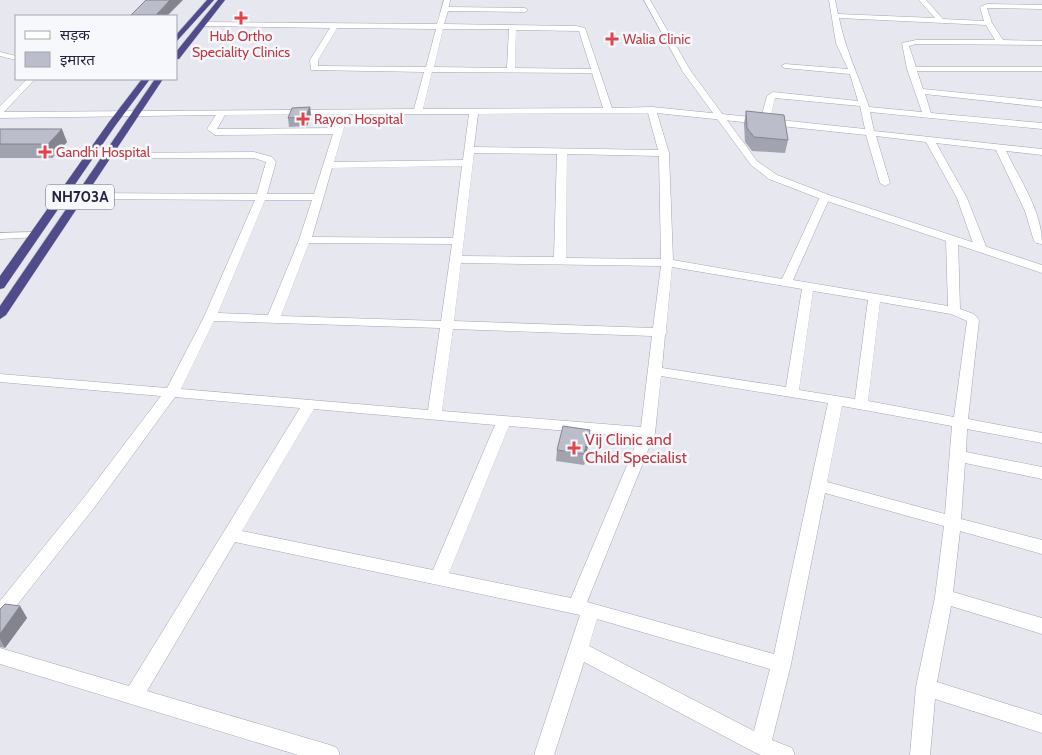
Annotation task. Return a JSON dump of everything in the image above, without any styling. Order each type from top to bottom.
[{"type":"highway","points":[[178,38],[211,0]]},
{"type":"highway","points":[[178,55],[222,0]]},
{"type":"highway","name":"NH703A","points":[[0,285],[120,113],[145,80]]},
{"type":"highway","name":"NH703A","points":[[0,316],[159,80]]},
{"type":"street","points":[[418,111],[447,0]]},
{"type":"street","points":[[647,0],[686,70],[754,163],[762,170],[790,185],[1042,270]]},
{"type":"street","points":[[832,0],[840,43],[853,72],[864,106],[885,184]]},
{"type":"street","points":[[922,0],[942,22]]},
{"type":"street","points":[[1000,42],[988,23],[982,8],[985,6],[1042,7]]},
{"type":"street","points":[[445,9],[525,10]]},
{"type":"street","points":[[834,16],[988,23]]},
{"type":"street","points":[[203,24],[513,26],[580,29],[608,110]]},
{"type":"street","points":[[335,25],[314,60],[314,68],[594,71]]},
{"type":"street","points":[[511,70],[513,26]]},
{"type":"street","points":[[927,114],[911,69],[905,45],[910,43],[1042,43]]},
{"type":"street","points":[[0,54],[15,58]]},
{"type":"street","points":[[784,66],[853,72]]},
{"type":"street","points":[[911,69],[1042,69]]},
{"type":"street","points":[[0,112],[13,92],[30,80]]},
{"type":"street","points":[[919,92],[1042,104]]},
{"type":"street","points":[[765,121],[771,96],[773,95],[1042,126]]},
{"type":"street","points":[[544,755],[578,650],[584,608],[648,432],[661,332],[667,263],[664,153],[652,110]]},
{"type":"street","points":[[0,115],[652,110],[1042,152]]},
{"type":"street","points":[[434,414],[448,326],[474,111]]},
{"type":"street","points":[[222,112],[212,129],[216,132],[337,131]]},
{"type":"street","points":[[273,319],[305,240],[344,112]]},
{"type":"street","points":[[930,140],[962,198],[980,249]]},
{"type":"street","points":[[1000,148],[1030,211],[1040,241]]},
{"type":"street","points":[[469,150],[664,153]]},
{"type":"street","points":[[560,260],[562,150]]},
{"type":"street","points":[[0,614],[91,500],[172,392],[210,317],[261,197],[270,162],[269,159],[263,157],[107,156]]},
{"type":"street","points":[[329,165],[467,163]]},
{"type":"street","points":[[80,196],[318,197]]},
{"type":"street","points":[[786,283],[825,197]]},
{"type":"street","points":[[1030,211],[1042,212]]},
{"type":"street","points":[[0,236],[34,236]]},
{"type":"street","points":[[952,239],[954,312]]},
{"type":"street","points":[[305,240],[457,241]]},
{"type":"street","points":[[455,258],[667,263],[954,312],[970,317],[974,324],[960,423],[953,523],[944,598],[926,687],[920,755]]},
{"type":"street","points":[[792,392],[808,287]]},
{"type":"street","points":[[860,404],[874,298]]},
{"type":"street","points":[[210,317],[661,332]]},
{"type":"street","points":[[656,371],[792,392],[1042,438]]},
{"type":"street","points":[[0,378],[648,432]]},
{"type":"street","points":[[761,745],[781,664],[836,400]]},
{"type":"street","points":[[133,697],[310,404]]},
{"type":"street","points":[[438,578],[504,420]]},
{"type":"street","points":[[958,456],[1042,473]]},
{"type":"street","points":[[817,485],[1042,547]]},
{"type":"street","points":[[231,535],[584,608],[781,664]]},
{"type":"street","points":[[944,598],[1042,626]]},
{"type":"street","points":[[578,650],[761,745],[785,755]]},
{"type":"street","points":[[0,656],[330,755]]},
{"type":"street","points":[[926,687],[1042,724]]},
{"type":"building","points":[[146,0],[170,0],[156,15],[131,15]]},
{"type":"building","points":[[310,107],[305,117],[288,118],[292,108]]},
{"type":"building","points":[[746,111],[784,115],[788,140],[754,137],[747,128]]},
{"type":"building","points":[[0,129],[62,129],[48,144],[0,144]]},
{"type":"building","points":[[563,426],[590,430],[584,454],[557,450]]},
{"type":"building","points":[[5,604],[20,606],[0,634],[0,609]]},
{"type":"place","name":"Hub Ortho Speciality Clinics","points":[[241,18]]},
{"type":"place","name":"Walia Clinic","points":[[612,39]]},
{"type":"place","name":"Rayon Hospital","points":[[303,119]]},
{"type":"place","name":"Gandhi Hospital","points":[[45,152]]},
{"type":"place","name":"Vij Clinic and Child Specialist","points":[[574,448]]}]
